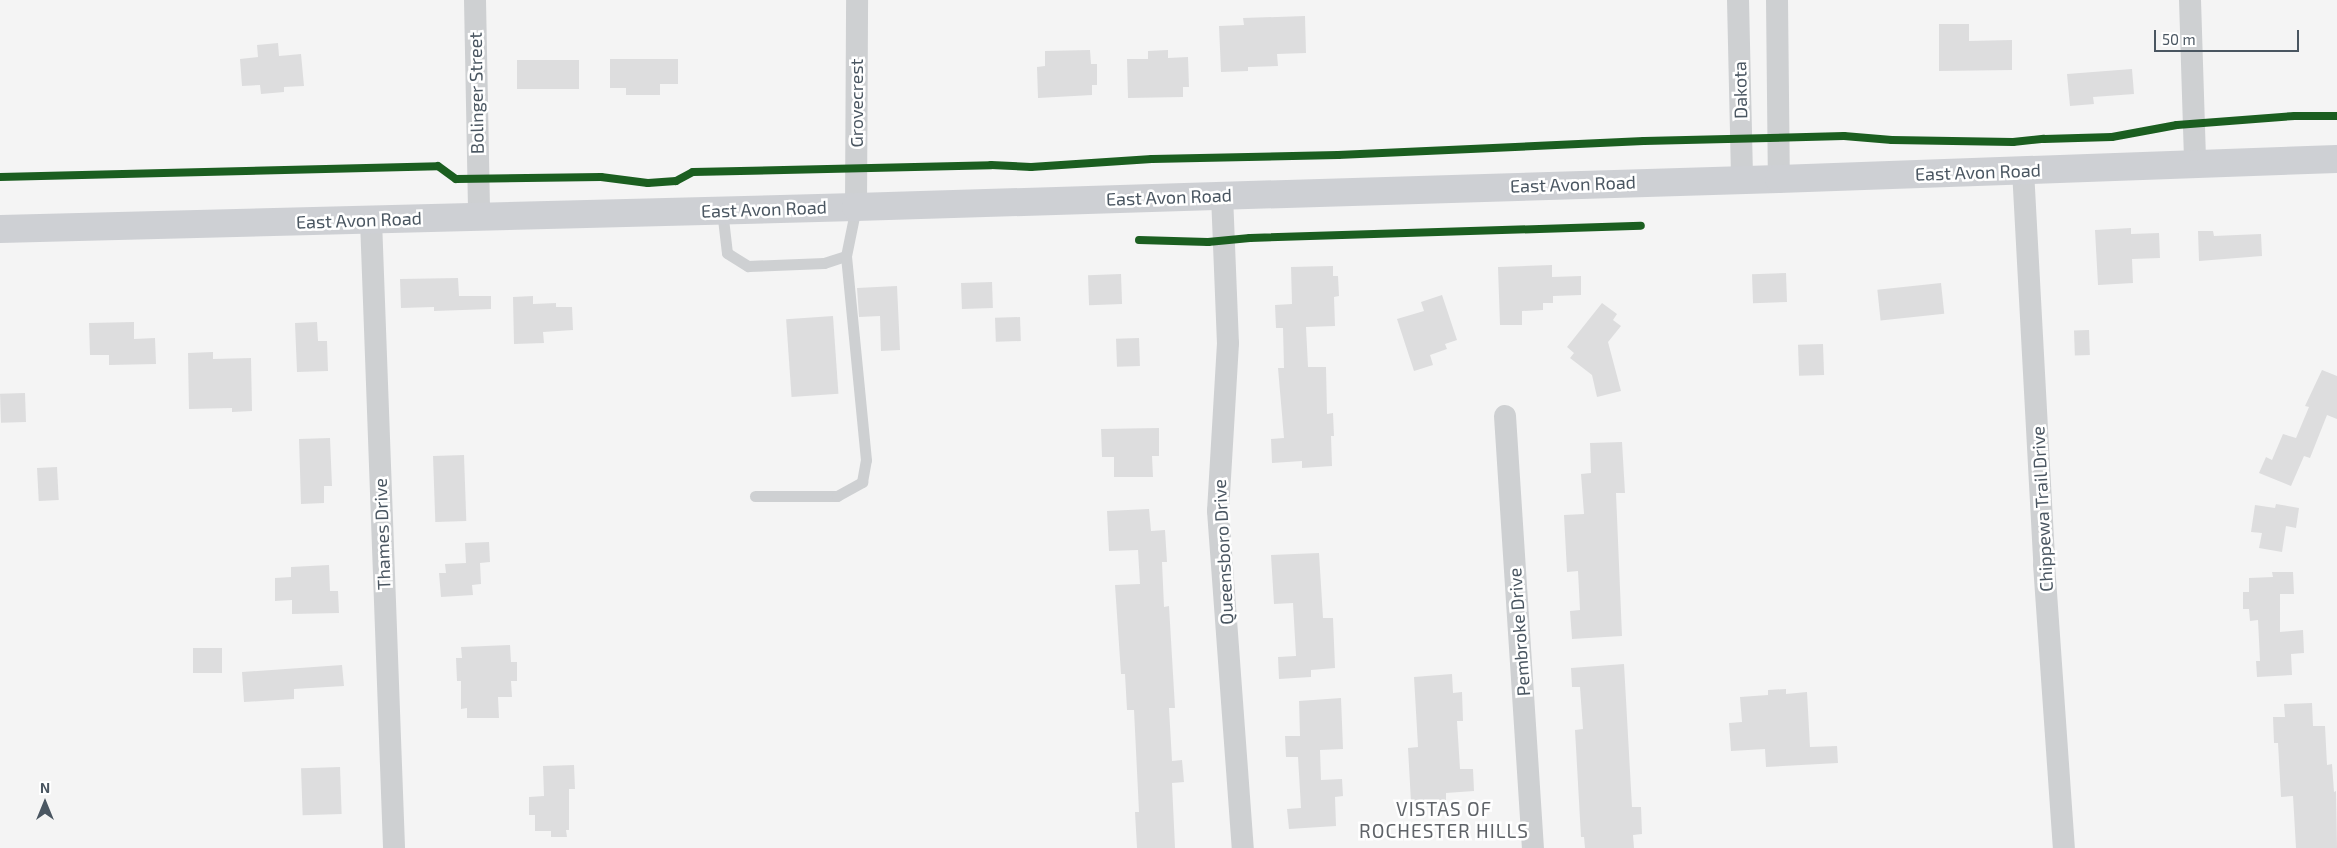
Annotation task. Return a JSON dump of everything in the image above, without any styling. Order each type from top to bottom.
[{"type":"main road","name":"East Avon Road","points":[[0,230],[856,207],[1780,179],[2337,159]]},
{"type":"street","name":"Bolinger Street","points":[[475,0],[478,217]]},
{"type":"street","name":"Grovecrest","points":[[856,0],[856,207]]},
{"type":"street","name":"Dakota","points":[[1738,0],[1742,180]]},
{"type":"street","points":[[1776,0],[1780,179]]},
{"type":"street","points":[[2190,0],[2195,163]]},
{"type":"street","name":"Chippewa Trail Drive","points":[[2023,170],[2044,564],[2064,848]]},
{"type":"street","name":"Queensboro Drive","points":[[1222,195],[1228,342],[1218,511],[1243,848]]},
{"type":"street","name":"Thames Drive","points":[[371,220],[394,848]]},
{"type":"street","name":"Pembroke Drive","points":[[1505,416],[1533,848]]},
{"type":"lane","points":[[755,496],[837,496],[862,482],[866,460],[846,256],[856,207]]},
{"type":"lane","points":[[722,210],[727,253],[748,266],[824,263],[846,256]]},
{"type":"building","points":[[1305,16],[1306,53],[1277,54],[1278,66],[1248,67],[1248,71],[1221,72],[1219,26],[1244,25],[1243,18]]},
{"type":"building","points":[[1939,24],[1969,24],[1969,41],[2012,40],[2012,70],[1939,71]]},
{"type":"building","points":[[278,43],[279,56],[301,54],[304,86],[284,87],[284,92],[261,94],[260,85],[242,86],[240,59],[258,57],[257,45]]},
{"type":"building","points":[[1090,50],[1091,64],[1097,64],[1097,85],[1092,85],[1092,95],[1038,98],[1037,67],[1045,66],[1045,51]]},
{"type":"building","points":[[1168,50],[1168,58],[1188,57],[1189,87],[1183,87],[1183,97],[1128,98],[1127,59],[1148,59],[1148,51]]},
{"type":"building","points":[[610,59],[678,59],[678,84],[660,84],[660,95],[626,95],[626,88],[610,88]]},
{"type":"building","points":[[517,60],[579,60],[579,89],[517,89]]},
{"type":"building","points":[[2132,69],[2134,94],[2093,97],[2094,104],[2070,106],[2067,74]]},
{"type":"building","points":[[2131,228],[2131,234],[2159,233],[2160,258],[2132,259],[2133,283],[2098,285],[2095,230]]},
{"type":"building","points":[[2198,231],[2213,231],[2214,236],[2261,234],[2262,256],[2199,261]]},
{"type":"building","points":[[1552,265],[1552,277],[1581,276],[1581,295],[1553,296],[1553,303],[1543,303],[1543,310],[1522,311],[1522,325],[1500,325],[1498,267]]},
{"type":"building","points":[[1333,266],[1333,276],[1338,276],[1339,296],[1334,297],[1335,326],[1306,327],[1308,367],[1326,367],[1327,414],[1333,413],[1334,436],[1331,436],[1332,466],[1302,468],[1302,461],[1272,463],[1271,439],[1284,438],[1278,368],[1284,368],[1283,328],[1276,328],[1275,305],[1292,304],[1291,267]]},
{"type":"building","points":[[1786,273],[1787,302],[1753,303],[1752,274]]},
{"type":"building","points":[[1121,274],[1122,304],[1089,305],[1088,275]]},
{"type":"building","points":[[458,278],[459,296],[491,296],[491,309],[434,311],[434,307],[401,308],[400,279]]},
{"type":"building","points":[[992,282],[993,308],[962,309],[961,283]]},
{"type":"building","points":[[1941,283],[1944,314],[1881,321],[1877,290]]},
{"type":"building","points":[[897,286],[900,350],[881,351],[880,316],[859,317],[857,288]]},
{"type":"building","points":[[1442,295],[1457,340],[1445,344],[1447,349],[1430,355],[1433,365],[1414,371],[1397,319],[1424,311],[1421,302]]},
{"type":"building","points":[[533,296],[533,304],[556,303],[556,307],[572,307],[573,330],[543,332],[544,343],[514,344],[513,297]]},
{"type":"building","points":[[1602,303],[1617,314],[1613,320],[1621,326],[1608,342],[1621,391],[1597,397],[1592,375],[1570,358],[1574,353],[1567,347]]},
{"type":"building","points":[[833,316],[838,394],[792,397],[786,319]]},
{"type":"building","points":[[1020,317],[1021,341],[996,342],[995,318]]},
{"type":"building","points":[[134,322],[134,339],[155,338],[156,364],[109,365],[109,355],[90,355],[89,323]]},
{"type":"building","points":[[317,322],[318,341],[327,341],[328,371],[297,372],[295,323]]},
{"type":"building","points":[[2089,330],[2090,355],[2075,356],[2074,331]]},
{"type":"building","points":[[1139,338],[1140,366],[1117,367],[1116,339]]},
{"type":"building","points":[[1823,344],[1824,375],[1799,376],[1798,345]]},
{"type":"building","points":[[213,352],[213,359],[251,358],[252,411],[232,412],[232,408],[189,409],[188,353]]},
{"type":"building","points":[[2322,370],[2337,376],[2337,419],[2327,415],[2310,458],[2304,456],[2291,486],[2259,473],[2266,457],[2272,460],[2283,434],[2296,438],[2309,407],[2305,406]]},
{"type":"building","points":[[25,393],[26,422],[1,423],[0,394]]},
{"type":"building","points":[[1159,428],[1159,456],[1152,456],[1153,477],[1114,477],[1114,457],[1102,457],[1101,429]]},
{"type":"building","points":[[330,438],[332,486],[324,486],[324,503],[301,504],[299,439]]},
{"type":"building","points":[[1622,442],[1625,493],[1616,493],[1622,636],[1572,639],[1570,611],[1580,610],[1578,571],[1567,572],[1564,515],[1584,514],[1581,474],[1591,473],[1590,443]]},
{"type":"building","points":[[464,455],[466,521],[435,522],[433,456]]},
{"type":"building","points":[[57,467],[59,500],[39,501],[37,468]]},
{"type":"building","points":[[2276,504],[2299,508],[2296,528],[2286,526],[2282,552],[2259,548],[2262,533],[2251,532],[2255,505],[2275,508]]},
{"type":"building","points":[[1149,509],[1151,531],[1165,530],[1167,562],[1162,562],[1164,607],[1169,606],[1175,708],[1169,708],[1172,761],[1182,760],[1184,782],[1172,783],[1175,848],[1137,848],[1135,812],[1139,812],[1134,710],[1127,710],[1125,674],[1121,674],[1115,585],[1140,584],[1138,550],[1109,551],[1107,511]]},
{"type":"building","points":[[489,542],[490,562],[480,563],[481,584],[472,585],[473,595],[441,597],[439,573],[446,573],[445,564],[466,563],[465,543]]},
{"type":"building","points":[[1319,553],[1323,618],[1333,618],[1335,668],[1311,670],[1311,677],[1279,679],[1278,657],[1296,656],[1293,603],[1274,604],[1271,555]]},
{"type":"building","points":[[329,565],[330,591],[338,591],[339,613],[292,614],[292,600],[275,601],[275,578],[291,577],[291,567]]},
{"type":"building","points":[[2272,572],[2293,572],[2294,594],[2280,594],[2280,632],[2303,630],[2304,653],[2291,654],[2292,675],[2257,677],[2256,661],[2260,661],[2258,620],[2250,621],[2249,609],[2243,609],[2243,592],[2249,592],[2249,578],[2273,577]]},
{"type":"building","points":[[510,645],[511,662],[517,662],[517,681],[511,681],[512,697],[498,697],[499,718],[467,718],[467,708],[461,709],[461,681],[457,681],[456,658],[462,658],[461,647]]},
{"type":"building","points":[[193,648],[222,648],[222,673],[193,673]]},
{"type":"building","points":[[1624,664],[1632,807],[1641,807],[1642,834],[1633,835],[1634,848],[1585,848],[1584,837],[1581,837],[1575,730],[1583,729],[1580,687],[1572,687],[1571,668]]},
{"type":"building","points":[[342,665],[344,686],[294,689],[294,699],[244,702],[242,672]]},
{"type":"building","points":[[1452,674],[1453,693],[1462,692],[1463,721],[1457,721],[1460,769],[1473,769],[1474,791],[1446,793],[1446,800],[1411,802],[1408,748],[1418,747],[1414,677]]},
{"type":"building","points":[[1786,689],[1786,694],[1807,692],[1810,747],[1837,746],[1838,763],[1766,767],[1765,749],[1731,751],[1729,723],[1742,722],[1740,697],[1768,695],[1768,690]]},
{"type":"building","points":[[1341,698],[1343,749],[1320,750],[1321,780],[1342,779],[1343,796],[1335,797],[1336,826],[1289,829],[1287,809],[1301,808],[1298,757],[1286,757],[1285,736],[1300,736],[1299,701]]},
{"type":"building","points":[[2312,703],[2313,726],[2325,726],[2327,765],[2332,764],[2334,792],[2336,791],[2337,848],[2296,848],[2293,796],[2281,797],[2278,743],[2274,743],[2273,717],[2285,717],[2284,704]]},
{"type":"building","points":[[574,765],[575,789],[569,789],[569,830],[566,830],[567,837],[551,837],[551,831],[535,831],[535,815],[529,815],[529,797],[544,796],[543,766]]},
{"type":"building","points":[[340,767],[342,814],[303,815],[301,768]]},
{"type":"cycle path","points":[[0,177],[438,166],[456,179],[601,177],[648,183],[676,181],[693,172],[991,165],[1031,167],[1152,159],[1338,155],[1644,141],[1844,136],[1892,140],[2013,142],[2112,137],[2177,125],[2295,116],[2337,116]]},
{"type":"cycle path","points":[[1139,240],[1208,242],[1250,238],[1641,226]]},
{"type":"district","name":"VISTAS OF ROCHESTER HILLS","points":[[1444,820]]}]
